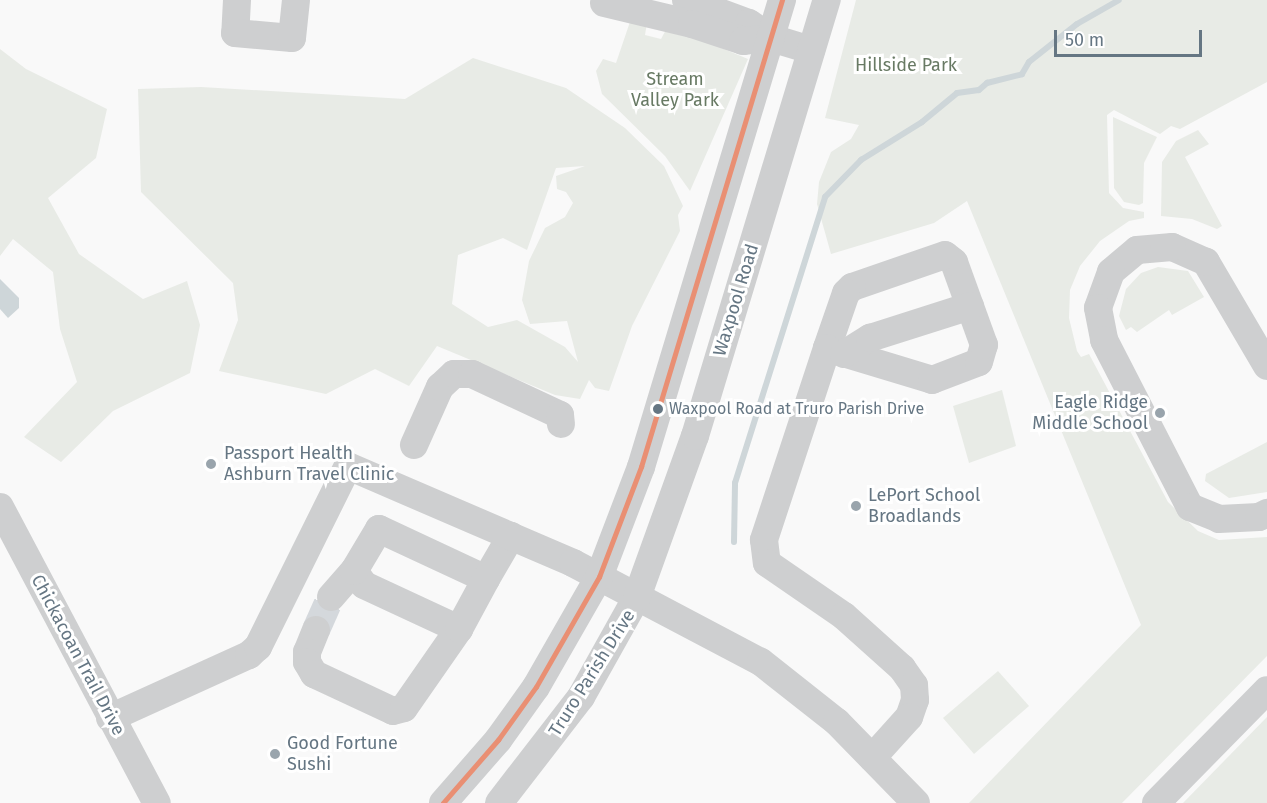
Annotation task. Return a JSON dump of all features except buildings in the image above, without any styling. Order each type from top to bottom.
[{"type":"street","points":[[237,0],[235,33],[292,38],[296,0]]},
{"type":"street","points":[[686,0],[749,23],[771,38],[812,50]]},
{"type":"street","points":[[443,803],[498,740],[536,687],[599,577],[641,467],[782,0]]},
{"type":"street","name":"Waxpool Road","points":[[637,597],[695,436],[827,0]]},
{"type":"street","points":[[604,3],[662,8],[743,41],[771,38]]},
{"type":"street","points":[[1267,366],[1206,262],[1172,247],[1137,250],[1111,272],[1098,308],[1104,340],[1190,507],[1219,519],[1259,517],[1267,513]]},
{"type":"street","points":[[836,351],[933,380],[979,362],[984,345],[954,262],[945,255],[852,287],[846,293],[836,351],[763,552],[767,563],[777,573],[844,616],[903,668],[914,685],[915,700],[909,717],[872,758]]},
{"type":"street","points":[[836,351],[970,306]]},
{"type":"street","points":[[414,445],[440,387],[454,374],[472,374],[560,415],[561,424]]},
{"type":"street","points":[[110,718],[249,656],[258,647],[348,466],[511,536],[599,577],[761,662],[799,688],[916,803]]},
{"type":"street","points":[[331,597],[354,571],[379,529],[399,488]]},
{"type":"street","name":"Chickacoan Trail Drive","points":[[0,507],[157,803]]},
{"type":"street","points":[[379,529],[486,579]]},
{"type":"street","points":[[316,630],[307,652],[314,674],[393,711],[412,701],[459,629],[511,536]]},
{"type":"street","points":[[354,571],[364,585],[459,629]]},
{"type":"street","name":"Truro Parish Drive","points":[[500,803],[581,697],[637,597]]},
{"type":"street","points":[[1156,803],[1267,690]]},
{"type":"green space","name":"Hillside Park","points":[[856,0],[1267,0],[1267,82],[1180,129],[1171,126],[1160,134],[1114,110],[1107,115],[1109,193],[1123,208],[1144,212],[1144,218],[1129,221],[1100,241],[1080,266],[1070,290],[1069,318],[1077,351],[1081,357],[1089,354],[1168,502],[1198,531],[1219,540],[1267,537],[1267,656],[1122,803],[969,803],[1141,625],[967,201],[934,223],[831,254],[817,204],[819,182],[831,152],[851,139],[859,125],[825,118]]},
{"type":"green space","name":"Stream Valley Park","points":[[633,13],[648,17],[645,35],[661,39],[668,26],[748,59],[690,191],[665,156],[602,94],[596,71],[603,59],[616,63]]},
{"type":"green space","points":[[0,49],[26,69],[107,109],[96,158],[48,198],[79,254],[143,299],[187,281],[200,325],[190,373],[113,411],[61,462],[24,437],[77,382],[60,329],[53,272],[13,239],[0,256]]},
{"type":"green space","points":[[473,58],[566,88],[625,128],[664,166],[683,206],[678,215],[680,231],[632,326],[609,391],[595,388],[589,380],[580,399],[555,395],[437,346],[409,386],[375,369],[326,394],[219,371],[238,320],[233,283],[141,192],[138,89],[201,87],[405,99]],"holes":[[[585,166],[556,176],[557,189],[566,192],[573,203],[565,217],[545,228],[529,261],[522,300],[530,324],[567,321],[578,362],[565,347],[517,320],[488,327],[452,304],[458,255],[503,238],[527,250],[556,168]]]},
{"type":"green space","points":[[1113,117],[1157,137],[1144,163],[1143,203],[1139,205],[1124,202],[1114,188]]},
{"type":"green space","points":[[1198,130],[1209,144],[1185,157],[1222,226],[1217,229],[1192,219],[1161,216],[1162,162],[1176,141]]},
{"type":"green space","points":[[1158,267],[1188,271],[1204,297],[1172,315],[1169,310],[1137,332],[1131,327],[1126,330],[1119,316],[1126,289],[1141,273]]},
{"type":"green space","points":[[1002,390],[1016,446],[969,463],[953,406]]},
{"type":"green space","points":[[1267,442],[1267,492],[1229,498],[1205,481],[1206,474]]},
{"type":"green space","points":[[998,671],[1029,706],[974,754],[943,718]]},
{"type":"green space","points":[[1267,717],[1267,803],[1183,803]]},
{"type":"shaded area","points":[[0,279],[19,298],[19,308],[8,318],[0,309]]},
{"type":"waterway","points":[[734,542],[735,483],[825,197],[861,160],[922,122],[957,93],[979,90],[987,83],[1022,74],[1029,62],[1077,24],[1119,0]]},
{"type":"tunnel","points":[[316,630],[331,597]]},
{"type":"transit line","points":[[443,803],[498,740],[536,687],[599,577],[641,467],[782,0]]},
{"type":"place","name":"Waxpool Road at Truro Parish Drive","points":[[658,409]]},
{"type":"place","name":"Eagle Ridge Middle School","points":[[1160,413]]},
{"type":"place","name":"Passport Health Ashburn Travel Clinic","points":[[211,464]]},
{"type":"place","name":"LePort School Broadlands","points":[[856,506]]},
{"type":"place","name":"Good Fortune Sushi","points":[[275,754]]}]
